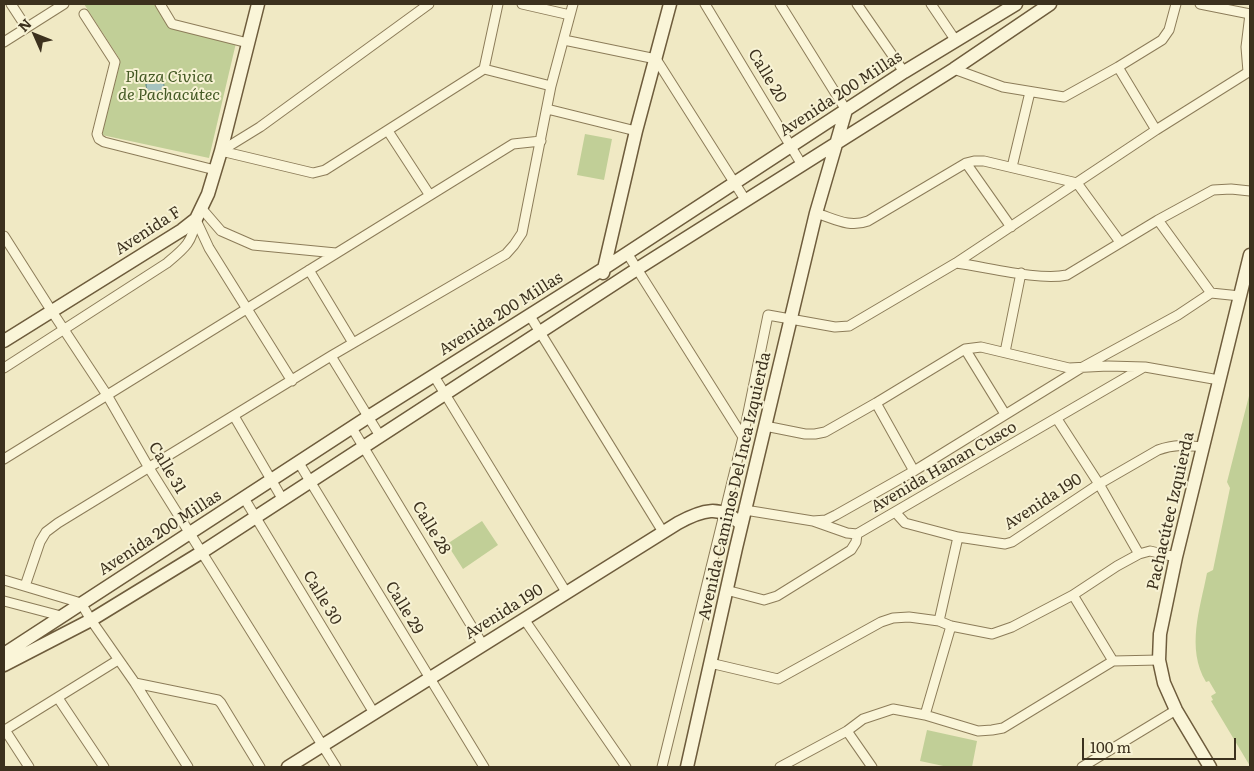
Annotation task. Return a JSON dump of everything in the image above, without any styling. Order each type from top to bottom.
[{"type":"main road","name":"Avenida F","points":[[4,341],[182,230],[199,214],[215,170],[258,4]]},
{"type":"main road","points":[[598,295],[636,131],[670,4]]},
{"type":"main road","name":"Avenida 200 Millas","points":[[4,654],[368,417],[530,316],[904,72],[956,41],[1003,8],[1016,4]]},
{"type":"main road","points":[[4,666],[91,620],[202,552],[637,269],[746,202],[954,68],[1050,4]]},
{"type":"main road","name":"Avenida Caminos Del Inca Izquierda","points":[[687,767],[726,590],[790,320],[816,213],[846,110]]},
{"type":"main road","name":"Pachacútec Izquierda","points":[[1210,767],[1176,710],[1164,683],[1159,660],[1160,634],[1176,558],[1250,255]]},
{"type":"main road","name":"Avenida 190","points":[[288,767],[663,532],[701,512],[724,512]]},
{"type":"main road","points":[[724,512],[733,516],[742,524]]},
{"type":"street","points":[[11,4],[26,28]]},
{"type":"street","points":[[4,42],[64,4]]},
{"type":"street","points":[[160,4],[172,24],[248,43]]},
{"type":"street","points":[[220,151],[260,127],[430,4]]},
{"type":"street","points":[[220,151],[313,173],[325,170],[484,69],[498,4]]},
{"type":"street","points":[[522,4],[570,15]]},
{"type":"street","points":[[25,586],[40,542],[46,532],[58,522],[331,356],[506,254],[522,233],[551,86],[573,4]]},
{"type":"street","name":"Calle 20","points":[[705,4],[802,165]]},
{"type":"street","points":[[780,4],[846,110]]},
{"type":"street","points":[[857,4],[904,72]]},
{"type":"street","points":[[931,4],[956,41]]},
{"type":"street","points":[[954,68],[1003,87],[1064,97],[1162,40],[1168,30],[1176,4]]},
{"type":"street","points":[[790,320],[834,327],[849,326],[1011,227],[1156,130],[1249,71],[1246,47],[1250,14],[1200,4]]},
{"type":"street","points":[[84,14],[115,62],[97,134],[99,139],[104,142],[215,170]]},
{"type":"street","points":[[564,40],[656,59],[746,202]]},
{"type":"street","points":[[1118,67],[1156,130]]},
{"type":"street","points":[[484,69],[551,86]]},
{"type":"street","points":[[1012,167],[1030,92]]},
{"type":"street","points":[[547,109],[636,131]]},
{"type":"street","points":[[388,131],[429,194]]},
{"type":"street","points":[[4,459],[429,194],[513,144],[541,141]]},
{"type":"street","points":[[816,213],[848,224],[868,221],[966,163],[984,161],[1077,183],[1120,242]]},
{"type":"street","points":[[966,163],[1011,227]]},
{"type":"street","points":[[956,262],[1021,273],[1049,276],[1067,274],[1213,190],[1250,191]]},
{"type":"street","points":[[199,214],[228,235],[253,245],[336,253]]},
{"type":"street","points":[[199,214],[209,248],[292,381]]},
{"type":"street","points":[[4,368],[183,250],[194,235],[199,214]]},
{"type":"street","points":[[1158,220],[1211,293]]},
{"type":"street","name":"Calle 31","points":[[4,236],[107,395],[149,468],[336,767]]},
{"type":"street","points":[[627,253],[743,437]]},
{"type":"street","points":[[309,270],[353,343]]},
{"type":"street","points":[[1005,352],[1021,273]]},
{"type":"street","points":[[813,521],[826,520],[914,471],[1081,368],[1178,315],[1211,293],[1240,296]]},
{"type":"street","name":"Avenida Caminos Del Inca Izquierda","points":[[662,767],[743,437],[768,315],[790,320]]},
{"type":"street","points":[[530,316],[663,532]]},
{"type":"street","points":[[765,426],[804,434],[824,432],[876,404],[965,349],[981,347],[1069,368],[1144,367],[1220,380]]},
{"type":"street","points":[[965,349],[1005,414]]},
{"type":"street","points":[[331,356],[380,436]]},
{"type":"street","name":"Avenida Hanan Cusco","points":[[858,534],[1144,367]]},
{"type":"street","points":[[434,376],[566,592]]},
{"type":"street","points":[[876,404],[914,471]]},
{"type":"street","points":[[234,416],[283,500]]},
{"type":"street","points":[[1057,419],[1099,484],[1139,554]]},
{"type":"street","name":"Calle 28","points":[[352,428],[483,645]]},
{"type":"street","name":"Avenida 190","points":[[896,512],[906,523],[958,538],[998,544],[1012,542],[1099,484],[1168,446],[1203,447]]},
{"type":"street","name":"Calle 29","points":[[299,463],[484,767]]},
{"type":"street","name":"Calle 30","points":[[244,498],[374,713]]},
{"type":"street","points":[[726,590],[764,600],[777,596],[851,550],[858,534],[847,533],[813,521],[745,510]]},
{"type":"street","points":[[939,621],[958,538]]},
{"type":"street","points":[[710,663],[778,678],[881,622],[893,618],[909,617],[939,621],[951,626],[992,634],[1012,627],[1073,595],[1139,554],[1150,551],[1176,558]]},
{"type":"street","points":[[4,580],[81,603],[135,683],[188,767]]},
{"type":"street","points":[[1073,595],[1113,661]]},
{"type":"street","points":[[4,601],[62,616]]},
{"type":"street","points":[[524,619],[626,767]]},
{"type":"street","points":[[925,715],[951,626]]},
{"type":"street","points":[[29,767],[5,730],[118,660]]},
{"type":"street","points":[[780,767],[847,731],[863,719],[893,709],[925,715],[978,730],[1003,728],[1113,661],[1159,660]]},
{"type":"street","points":[[135,683],[218,700],[222,703],[260,767]]},
{"type":"street","points":[[58,698],[104,767]]},
{"type":"street","points":[[1082,767],[1176,710]]},
{"type":"street","points":[[847,731],[872,767]]},
{"type":"green space","name":"Plaza Cívica de Pachacútec","points":[[84,4],[156,4],[171,27],[236,43],[209,158],[102,135],[119,58]]},
{"type":"green space","points":[[585,134],[612,139],[604,180],[577,175]]},
{"type":"green space","points":[[1250,392],[1250,766],[1211,701],[1213,700],[1211,696],[1216,693],[1209,681],[1206,682],[1200,669],[1197,656],[1196,628],[1207,573],[1213,570],[1230,488],[1227,482]]},
{"type":"green space","points":[[482,521],[498,545],[463,569],[447,544]]},
{"type":"green space","points":[[927,730],[977,741],[972,767],[948,767],[920,761]]},
{"type":"water","points":[[155,76],[161,79],[164,85],[161,91],[155,94],[149,91],[146,85],[149,79]]}]
